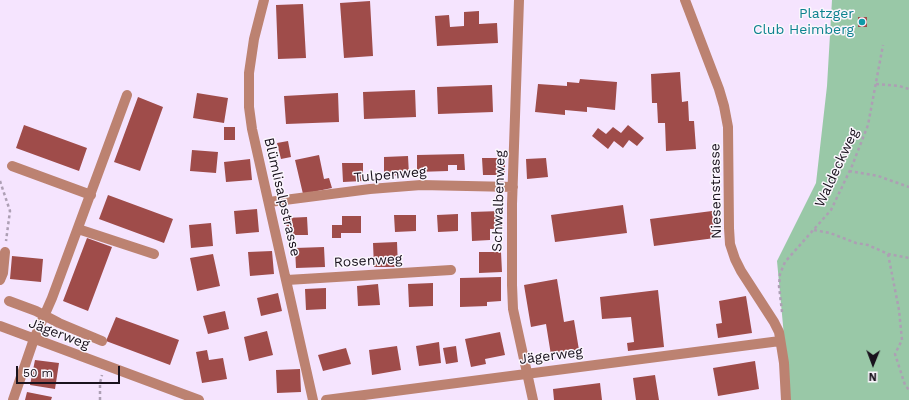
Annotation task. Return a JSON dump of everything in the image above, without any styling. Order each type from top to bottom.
[{"type":"street","name":"Blümlisalpstrasse","points":[[264,0],[254,38],[249,73],[248,90],[252,129],[313,400]]},
{"type":"street","name":"Schwalbenweg","points":[[519,0],[511,249],[513,309],[533,400]]},
{"type":"street","name":"Niesenstrasse","points":[[685,0],[719,89],[728,127],[730,244],[741,271],[779,332],[784,363],[786,400]]},
{"type":"street","points":[[13,400],[34,339],[45,316],[127,95]]},
{"type":"street","points":[[12,166],[91,195]]},
{"type":"street","name":"Tulpenweg","points":[[269,202],[370,189],[420,185],[513,187]]},
{"type":"street","points":[[78,229],[154,254]]},
{"type":"street","points":[[0,280],[3,273],[5,252]]},
{"type":"street","name":"Rosenweg","points":[[287,280],[451,270]]},
{"type":"street","points":[[9,301],[102,341]]},
{"type":"street","name":"Jägerweg","points":[[0,326],[199,400]]},
{"type":"street","name":"Jägerweg","points":[[326,400],[780,341]]},
{"type":"path","name":"Waldeckweg","points":[[782,314],[779,286],[780,274],[785,262],[831,210],[849,171],[868,125],[883,45]]},
{"type":"path","points":[[876,84],[899,86],[909,89]]},
{"type":"path","points":[[849,171],[878,176],[909,187]]},
{"type":"path","points":[[0,181],[10,211],[5,252]]},
{"type":"path","points":[[814,230],[830,233],[856,243],[868,245],[888,254],[909,258]]},
{"type":"path","points":[[888,254],[899,310],[902,340],[895,354],[905,385],[909,390]]},
{"type":"path","points":[[100,400],[100,383],[106,366]]},
{"type":"green space","points":[[832,0],[909,0],[909,400],[790,400],[777,261],[816,183],[827,86]]},
{"type":"building","points":[[370,1],[373,56],[344,58],[340,3]]},
{"type":"building","points":[[303,4],[306,58],[278,59],[276,5]]},
{"type":"building","points":[[479,11],[479,24],[497,23],[498,43],[437,46],[435,16],[449,15],[450,27],[464,26],[464,12]]},
{"type":"building","name":"Platzger Club Heimberg","points":[[858,17],[867,17],[867,27],[858,27]]},
{"type":"building","points":[[680,72],[682,102],[688,101],[689,121],[694,121],[696,149],[666,151],[665,123],[658,123],[657,103],[652,103],[651,74]]},
{"type":"building","points":[[580,79],[617,82],[615,110],[587,107],[587,112],[565,110],[565,115],[535,112],[538,84],[567,86],[567,82],[579,83]]},
{"type":"building","points":[[492,85],[493,112],[438,114],[437,87]]},
{"type":"building","points":[[415,90],[416,117],[364,119],[363,92]]},
{"type":"building","points":[[197,93],[228,98],[224,123],[193,118]]},
{"type":"building","points":[[338,93],[339,122],[286,124],[284,96]]},
{"type":"building","points":[[138,97],[163,107],[140,171],[114,162]]},
{"type":"building","points":[[24,125],[87,148],[79,171],[16,148]]},
{"type":"building","points":[[628,125],[644,138],[637,146],[629,140],[623,148],[614,141],[608,149],[592,136],[598,128],[606,134],[613,127],[621,133]]},
{"type":"building","points":[[224,127],[235,127],[235,140],[224,140]]},
{"type":"building","points":[[288,141],[291,157],[281,159],[277,143]]},
{"type":"building","points":[[192,150],[218,152],[216,173],[190,171]]},
{"type":"building","points":[[464,154],[465,170],[457,170],[457,165],[448,165],[448,171],[417,172],[417,155]]},
{"type":"building","points":[[319,155],[324,179],[329,178],[332,188],[303,194],[295,160]]},
{"type":"building","points":[[408,156],[409,175],[384,176],[384,157]]},
{"type":"building","points":[[482,158],[505,158],[505,175],[483,175]]},
{"type":"building","points":[[546,158],[548,177],[527,179],[526,159]]},
{"type":"building","points":[[250,159],[252,180],[226,182],[224,162]]},
{"type":"building","points":[[342,163],[363,163],[363,181],[343,182]]},
{"type":"building","points":[[108,195],[173,219],[164,243],[99,219]]},
{"type":"building","points":[[623,205],[627,233],[555,242],[551,215]]},
{"type":"building","points":[[257,209],[259,232],[236,234],[234,211]]},
{"type":"building","points":[[501,211],[502,229],[490,229],[490,240],[472,241],[471,212]]},
{"type":"building","points":[[712,211],[715,238],[654,246],[650,219]]},
{"type":"building","points":[[458,214],[458,231],[438,232],[437,215]]},
{"type":"building","points":[[394,215],[416,215],[416,231],[395,232]]},
{"type":"building","points":[[342,216],[361,216],[361,233],[341,233],[341,238],[332,238],[332,225],[342,225]]},
{"type":"building","points":[[307,217],[308,235],[287,235],[286,218]]},
{"type":"building","points":[[211,223],[213,246],[191,248],[189,225]]},
{"type":"building","points":[[87,238],[112,247],[88,311],[63,301]]},
{"type":"building","points":[[397,242],[398,267],[374,267],[373,243]]},
{"type":"building","points":[[324,247],[325,267],[296,268],[295,248]]},
{"type":"building","points":[[272,251],[274,274],[250,276],[248,252]]},
{"type":"building","points":[[479,252],[501,252],[502,272],[479,273]]},
{"type":"building","points":[[213,254],[220,286],[197,291],[190,258]]},
{"type":"building","points":[[12,256],[43,259],[41,282],[10,279]]},
{"type":"building","points":[[501,277],[501,301],[487,302],[487,306],[460,307],[460,278]]},
{"type":"building","points":[[557,279],[564,322],[574,320],[579,350],[551,355],[546,324],[531,327],[524,285]]},
{"type":"building","points":[[433,283],[433,306],[409,307],[408,284]]},
{"type":"building","points":[[378,284],[380,305],[358,306],[357,286]]},
{"type":"building","points":[[326,288],[326,309],[306,310],[305,289]]},
{"type":"building","points":[[658,290],[664,347],[628,351],[627,343],[634,342],[631,317],[602,319],[600,297]]},
{"type":"building","points":[[278,293],[282,311],[261,316],[257,298]]},
{"type":"building","points":[[746,296],[752,333],[718,338],[716,324],[722,323],[719,301]]},
{"type":"building","points":[[225,311],[229,329],[208,334],[203,316]]},
{"type":"building","points":[[116,317],[179,340],[170,365],[106,341]]},
{"type":"building","points":[[267,331],[273,355],[249,361],[244,337]]},
{"type":"building","points":[[500,332],[505,355],[485,359],[486,364],[471,367],[465,339]]},
{"type":"building","points":[[439,342],[441,363],[419,366],[416,346]]},
{"type":"building","points":[[397,346],[401,370],[372,375],[369,350]]},
{"type":"building","points":[[456,346],[458,362],[446,364],[443,348]]},
{"type":"building","points":[[346,348],[351,364],[323,371],[318,355]]},
{"type":"building","points":[[207,350],[209,360],[223,358],[227,379],[202,383],[196,352]]},
{"type":"building","points":[[35,360],[59,363],[55,389],[30,385]]},
{"type":"building","points":[[755,361],[759,389],[718,396],[713,368]]},
{"type":"building","points":[[300,369],[301,392],[277,393],[276,370]]},
{"type":"building","points":[[655,375],[659,400],[636,400],[633,378]]},
{"type":"building","points":[[600,383],[602,400],[554,400],[553,389]]},
{"type":"building","points":[[27,392],[52,397],[51,400],[25,400]]},
{"type":"place","name":"Platzger Club Heimberg","points":[[862,22]]}]
